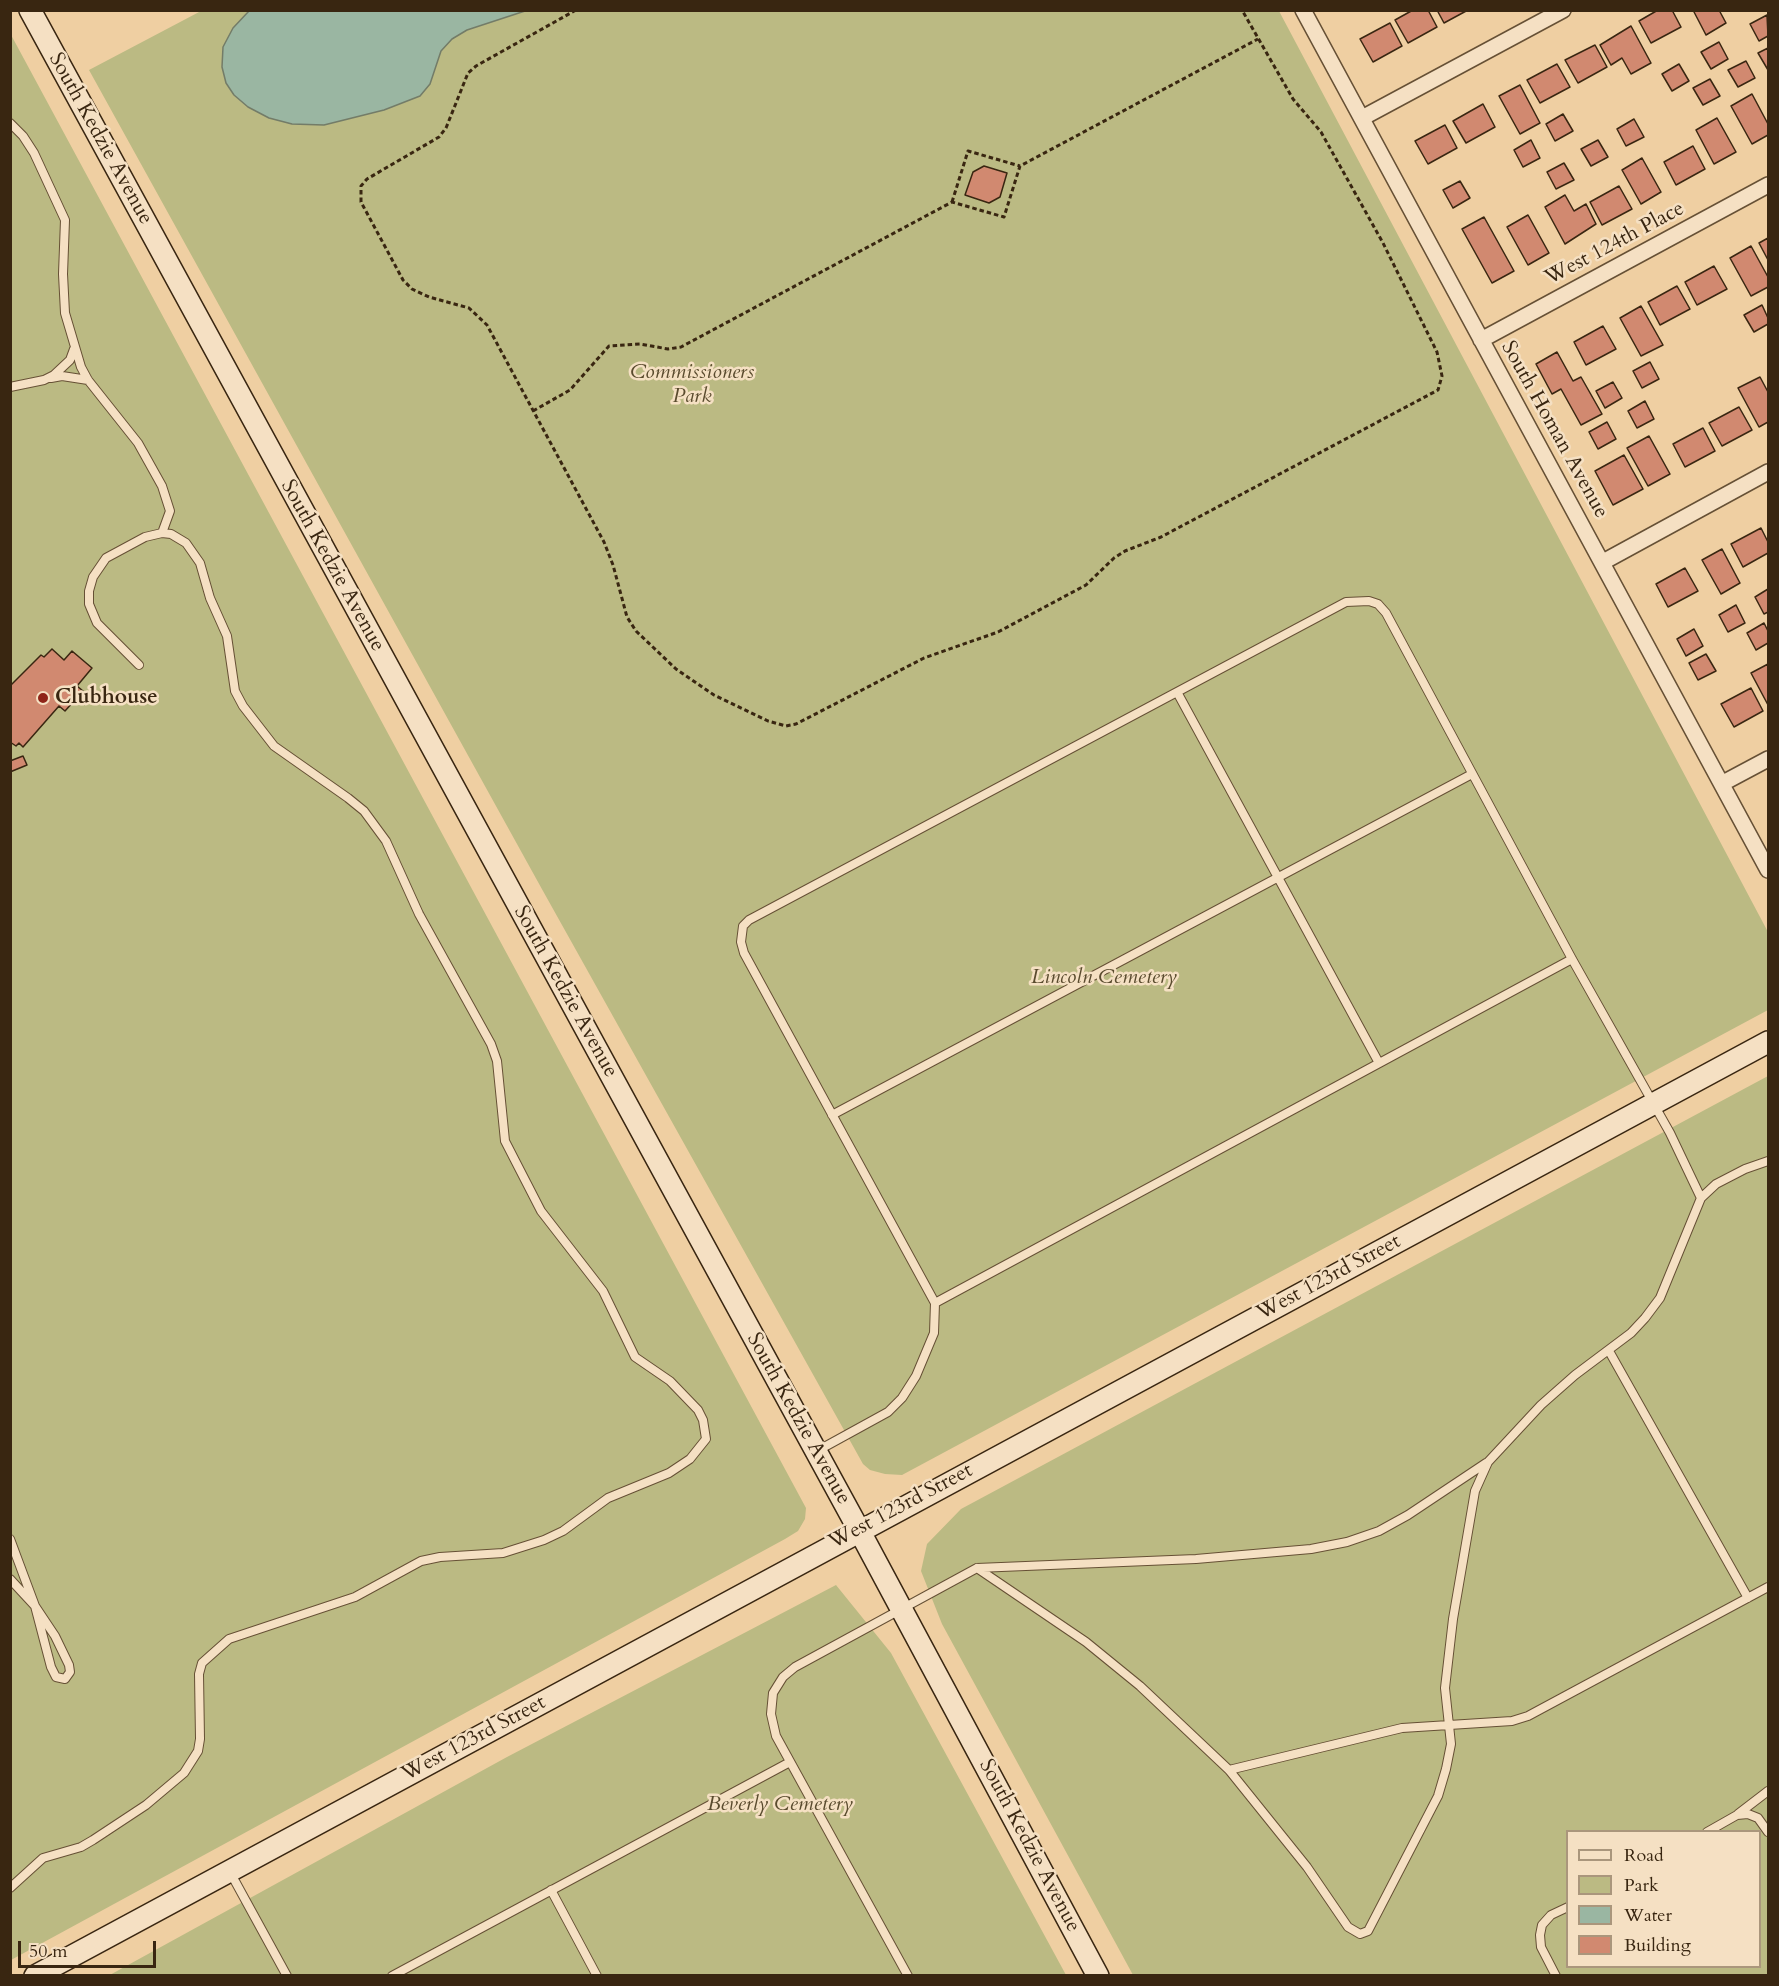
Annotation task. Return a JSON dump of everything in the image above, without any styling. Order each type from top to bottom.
[{"type":"main road","name":"South Kedzie Avenue","points":[[30,10],[859,1530],[1098,1976]]},
{"type":"main road","name":"West 123rd Street","points":[[35,1976],[1768,1042]]},
{"type":"street","name":"South Homan Avenue","points":[[1303,10],[1768,870]]},
{"type":"street","points":[[1362,118],[1563,10]]},
{"type":"street","name":"West 124th Place","points":[[1481,340],[1768,185]]},
{"type":"street","points":[[1603,562],[1768,472]]},
{"type":"street","points":[[1723,783],[1768,759]]},
{"type":"lane","points":[[10,123],[24,136],[34,153],[65,220],[63,293],[74,349],[88,380],[138,443],[162,486],[170,511],[162,533]]},
{"type":"lane","points":[[44,380],[62,369],[74,349]]},
{"type":"lane","points":[[10,387],[62,376],[88,380]]},
{"type":"lane","points":[[10,1888],[43,1858],[81,1847],[93,1840],[146,1805],[184,1773],[198,1751],[200,1739],[199,1674],[202,1663],[229,1639],[355,1597],[421,1561],[440,1557],[503,1553],[544,1540],[564,1531],[608,1498],[669,1473],[690,1459],[706,1439],[703,1420],[698,1410],[669,1381],[635,1357],[603,1291],[541,1211],[505,1141],[497,1061],[488,1037],[419,915],[386,841],[364,811],[287,756],[262,735],[235,691],[227,636],[210,598],[200,563],[180,537],[162,533],[127,545],[106,558],[93,577],[88,604],[97,623],[139,665]]},
{"type":"lane","points":[[816,1451],[888,1412],[902,1398],[916,1376],[931,1341],[935,1303],[744,953],[740,934],[743,926],[749,920],[1346,602],[1369,601],[1378,604],[1386,613],[1572,959],[1653,1104],[1701,1198]]},
{"type":"lane","points":[[1177,692],[1379,1063]]},
{"type":"lane","points":[[832,1115],[1472,774]]},
{"type":"lane","points":[[935,1303],[1572,959]]},
{"type":"lane","points":[[908,1976],[776,1737],[771,1714],[773,1693],[783,1677],[795,1667],[977,1568],[1196,1559],[1311,1549],[1347,1542],[1379,1531],[1408,1515],[1488,1462],[1540,1405],[1575,1375],[1609,1351],[1645,1318],[1660,1298],[1701,1198],[1726,1179],[1768,1161]]},
{"type":"lane","points":[[1609,1351],[1748,1598]]},
{"type":"lane","points":[[977,1568],[1086,1642],[1140,1686],[1229,1770],[1307,1867],[1348,1927],[1360,1934],[1368,1931],[1375,1922],[1438,1796],[1450,1744],[1445,1688],[1468,1525],[1475,1491],[1488,1462]]},
{"type":"lane","points":[[10,1539],[34,1606],[51,1666],[56,1677],[65,1679],[70,1672],[69,1665],[49,1625],[34,1606],[10,1579]]},
{"type":"lane","points":[[1229,1770],[1402,1728],[1448,1723],[1512,1721],[1528,1716],[1768,1587]]},
{"type":"lane","points":[[393,1976],[790,1762]]},
{"type":"lane","points":[[1711,1830],[1737,1815],[1768,1791]]},
{"type":"lane","points":[[1737,1815],[1748,1814],[1758,1818],[1768,1832]]},
{"type":"lane","points":[[230,1871],[287,1976]]},
{"type":"lane","points":[[551,1890],[597,1976]]},
{"type":"lane","points":[[1556,1976],[1541,1947],[1540,1935],[1542,1925],[1551,1915],[1566,1908]]},
{"type":"path","points":[[576,10],[476,66],[468,73],[446,128],[440,137],[424,148],[375,172],[361,186],[361,202],[404,280],[421,294],[469,308],[487,325],[604,542],[614,565],[627,617],[636,631],[689,679],[714,695],[777,725],[796,724],[924,658],[998,632],[1086,585],[1114,558],[1125,551],[1155,540],[1422,400],[1438,390],[1442,384],[1437,352],[1383,243],[1322,132],[1293,99],[1242,10]]},
{"type":"path","points":[[533,411],[570,390],[609,346],[640,344],[668,349],[681,347],[952,202],[969,151],[1020,166],[1258,39]]},
{"type":"path","points":[[952,202],[1004,217],[1020,166]]},
{"type":"green space","points":[[201,11],[1279,11],[1768,932],[1768,1010],[902,1475],[870,1470],[863,1464],[543,891],[89,70]]},
{"type":"green space","points":[[10,33],[806,1508],[805,1519],[798,1531],[785,1539],[11,1960]]},
{"type":"green space","points":[[1768,1076],[1768,1975],[1133,1975],[942,1624],[921,1571],[927,1544],[961,1509]]},
{"type":"green space","name":"Beverly Cemetery","points":[[836,1585],[891,1653],[1066,1975],[108,1976],[507,1757]]},
{"type":"water","points":[[249,11],[525,11],[467,30],[452,39],[441,51],[430,84],[420,96],[384,110],[324,125],[292,124],[269,118],[248,107],[234,95],[226,83],[222,67],[223,47],[233,28]]},
{"type":"building","points":[[1413,10],[1428,10],[1437,27],[1408,43],[1395,20]]},
{"type":"building","points":[[1437,10],[1468,10],[1444,23]]},
{"type":"building","points":[[1658,10],[1672,10],[1681,27],[1651,43],[1639,21]]},
{"type":"building","points":[[1693,10],[1719,10],[1726,23],[1706,35]]},
{"type":"building","points":[[1767,15],[1768,36],[1759,41],[1750,24]]},
{"type":"building","points":[[1390,23],[1402,46],[1373,62],[1360,39]]},
{"type":"building","points":[[1631,26],[1651,63],[1631,74],[1622,58],[1611,65],[1600,45]]},
{"type":"building","points":[[1719,42],[1728,59],[1711,69],[1701,52]]},
{"type":"building","points":[[1595,45],[1607,67],[1578,83],[1565,60]]},
{"type":"building","points":[[1768,48],[1768,70],[1758,53]]},
{"type":"building","points":[[1746,61],[1755,78],[1738,87],[1728,70]]},
{"type":"building","points":[[1557,64],[1570,87],[1540,103],[1527,80]]},
{"type":"building","points":[[1679,64],[1689,81],[1672,91],[1662,74]]},
{"type":"building","points":[[1710,79],[1720,96],[1703,105],[1693,88]]},
{"type":"building","points":[[1520,85],[1540,123],[1520,134],[1499,96]]},
{"type":"building","points":[[1752,94],[1768,124],[1768,135],[1752,144],[1731,106]]},
{"type":"building","points":[[1483,104],[1495,127],[1466,143],[1453,121]]},
{"type":"building","points":[[1563,114],[1573,131],[1555,141],[1546,124]]},
{"type":"building","points":[[1717,118],[1736,152],[1714,164],[1696,130]]},
{"type":"building","points":[[1634,119],[1644,137],[1626,146],[1617,129]]},
{"type":"building","points":[[1445,125],[1457,148],[1428,164],[1415,141]]},
{"type":"building","points":[[1531,140],[1540,158],[1523,167],[1514,150]]},
{"type":"building","points":[[1598,140],[1608,157],[1591,166],[1581,149]]},
{"type":"building","points":[[1693,146],[1705,169],[1676,185],[1664,162]]},
{"type":"building","points":[[1642,158],[1661,192],[1641,204],[1622,170]]},
{"type":"building","points":[[1564,163],[1574,180],[1556,189],[1547,172]]},
{"type":"building","points":[[984,166],[1007,173],[1000,197],[989,203],[965,195],[973,172]]},
{"type":"building","points":[[1460,181],[1470,198],[1453,208],[1443,190]]},
{"type":"building","points":[[1619,186],[1632,209],[1602,225],[1590,202]]},
{"type":"building","points":[[1565,195],[1574,211],[1586,204],[1596,224],[1565,244],[1545,207]]},
{"type":"building","points":[[1528,215],[1549,253],[1528,265],[1507,227]]},
{"type":"building","points":[[1484,217],[1514,271],[1492,283],[1462,229]]},
{"type":"building","points":[[1768,238],[1768,260],[1759,243]]},
{"type":"building","points":[[1751,246],[1768,277],[1768,287],[1751,296],[1730,258]]},
{"type":"building","points":[[1714,266],[1727,289],[1697,305],[1685,282]]},
{"type":"building","points":[[1677,286],[1690,309],[1660,325],[1648,302]]},
{"type":"building","points":[[1762,305],[1768,318],[1768,324],[1754,332],[1744,315]]},
{"type":"building","points":[[1641,306],[1663,345],[1641,356],[1620,318]]},
{"type":"building","points":[[1603,326],[1616,349],[1586,365],[1574,342]]},
{"type":"building","points":[[1557,352],[1573,381],[1581,377],[1602,414],[1581,425],[1561,389],[1552,394],[1536,364]]},
{"type":"building","points":[[1650,362],[1659,379],[1642,388],[1633,371]]},
{"type":"building","points":[[1760,377],[1768,392],[1768,422],[1759,427],[1738,388]]},
{"type":"building","points":[[1613,382],[1622,398],[1605,408],[1596,391]]},
{"type":"building","points":[[1645,401],[1654,419],[1637,428],[1628,411]]},
{"type":"building","points":[[1739,407],[1752,430],[1722,446],[1709,423]]},
{"type":"building","points":[[1607,422],[1616,439],[1598,449],[1589,432]]},
{"type":"building","points":[[1703,428],[1715,451],[1685,467],[1673,444]]},
{"type":"building","points":[[1649,436],[1670,474],[1648,486],[1627,448]]},
{"type":"building","points":[[1624,455],[1643,489],[1613,505],[1595,471]]},
{"type":"building","points":[[1761,528],[1768,542],[1768,553],[1743,567],[1731,544]]},
{"type":"building","points":[[1722,549],[1740,583],[1721,594],[1702,560]]},
{"type":"building","points":[[1685,568],[1698,591],[1668,607],[1656,584]]},
{"type":"building","points":[[1768,589],[1768,612],[1764,614],[1755,597]]},
{"type":"building","points":[[1736,605],[1745,623],[1728,632],[1719,615]]},
{"type":"building","points":[[1764,623],[1768,631],[1768,643],[1756,650],[1747,633]]},
{"type":"building","points":[[1694,629],[1703,646],[1686,656],[1677,639]]},
{"type":"building","name":"Clubhouse","points":[[52,649],[64,660],[72,651],[92,668],[77,686],[83,691],[65,711],[59,706],[23,747],[19,743],[16,746],[10,742],[10,686],[41,655],[44,657]]},
{"type":"building","points":[[1706,654],[1716,671],[1698,680],[1689,663]]},
{"type":"building","points":[[1768,664],[1768,705],[1751,673]]},
{"type":"building","points":[[1751,688],[1763,711],[1734,727],[1721,704]]},
{"type":"building","points":[[23,756],[27,765],[10,772],[10,761]]},
{"type":"place","name":"Clubhouse","points":[[43,698]]},
{"type":"park label","name":"Commissioners Park","points":[[692,385]]},
{"type":"park label","name":"Lincoln Cemetery","points":[[1104,978]]}]
